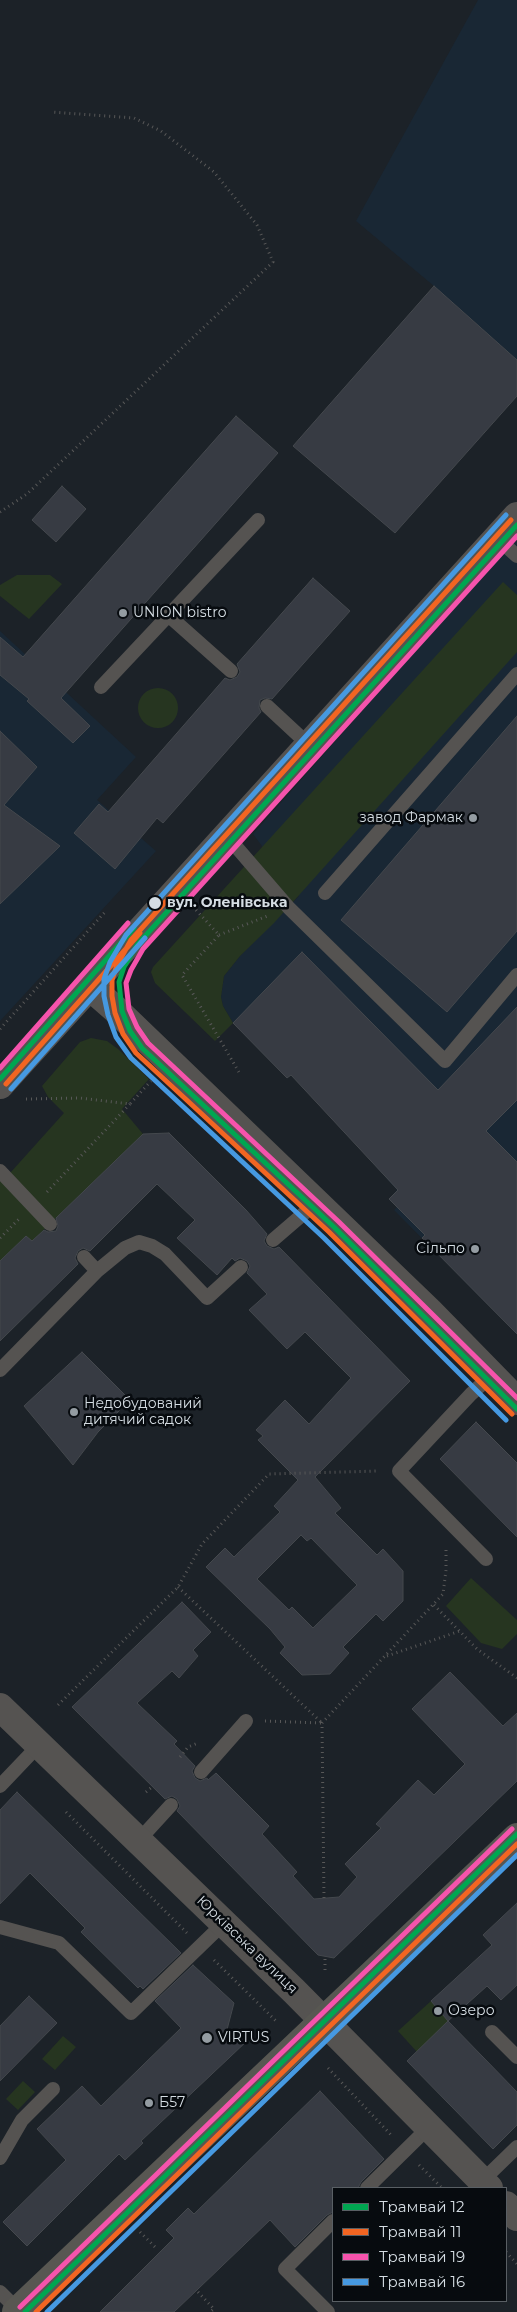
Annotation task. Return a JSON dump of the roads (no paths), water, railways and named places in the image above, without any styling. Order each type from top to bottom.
[{"type":"main road","points":[[12,2305],[324,2022],[517,1837]]},
{"type":"street","points":[[0,1085],[517,516]]},
{"type":"street","points":[[90,988],[114,1008],[316,1203],[435,1305],[474,1344],[492,1376],[517,1402]]},
{"type":"street","name":"Юрківська вулиця","points":[[0,1707],[224,1923],[485,2185]]},
{"type":"street","points":[[507,2206],[517,2217]]},
{"type":"lane","points":[[101,687],[258,520]]},
{"type":"lane","points":[[497,538],[517,556]]},
{"type":"lane","points":[[168,615],[231,671]]},
{"type":"lane","points":[[325,892],[517,674]]},
{"type":"lane","points":[[266,706],[309,746]]},
{"type":"lane","points":[[226,835],[289,908],[445,1061],[517,975]]},
{"type":"lane","points":[[0,1171],[50,1224]]},
{"type":"lane","points":[[272,1240],[295,1218],[316,1203]]},
{"type":"lane","points":[[0,1370],[97,1271],[125,1248],[138,1242],[152,1246],[164,1254],[207,1298],[241,1268]]},
{"type":"lane","points":[[84,1258],[97,1271]]},
{"type":"lane","points":[[486,1558],[399,1471],[471,1394],[492,1376]]},
{"type":"lane","points":[[201,1772],[246,1721]]},
{"type":"lane","points":[[0,1786],[39,1745]]},
{"type":"lane","points":[[139,1840],[171,1805]]},
{"type":"lane","points":[[0,1927],[59,1944],[131,2013],[224,1923]]},
{"type":"lane","points":[[492,2032],[517,2057]]},
{"type":"lane","points":[[0,2158],[22,2120],[53,2089]]},
{"type":"lane","points":[[368,2187],[428,2128]]},
{"type":"lane","points":[[485,2185],[517,2147]]},
{"type":"lane","points":[[328,2312],[285,2269],[332,2222]]},
{"type":"tram line","name":"16","points":[[506,515],[126,935],[110,962],[104,979],[104,996],[108,1015],[116,1037],[131,1058],[324,1238],[506,1420]]},
{"type":"tram line","name":"11","points":[[511,520],[131,940],[117,965],[112,980],[112,996],[115,1013],[123,1034],[136,1053],[329,1232],[512,1414]]},
{"type":"tram line","name":"12","points":[[517,525],[137,945],[124,967],[119,982],[122,1011],[130,1031],[142,1048],[334,1227],[517,1409]]},
{"type":"tram line","name":"19","points":[[517,536],[143,949],[126,983],[129,1009],[137,1027],[148,1043],[339,1222],[517,1398]]},
{"type":"tram line","name":"19","points":[[0,1068],[128,923]]},
{"type":"tram line","name":"12","points":[[0,1079],[134,928]]},
{"type":"tram line","name":"11","points":[[6,1084],[140,933]]},
{"type":"tram line","name":"16","points":[[11,1089],[145,938]]},
{"type":"tram line","name":"19","points":[[20,2307],[512,1829]]},
{"type":"tram line","name":"12","points":[[25,2312],[517,1834]]},
{"type":"tram line","name":"11","points":[[36,2312],[517,1844]]},
{"type":"tram line","name":"16","points":[[47,2312],[517,1855]]},
{"type":"place","name":"UNION bistro","points":[[123,613]]},
{"type":"place","name":"завод Фармак","points":[[473,818]]},
{"type":"place","name":"вул. Оленівська","points":[[155,903]]},
{"type":"place","name":"Сільпо","points":[[475,1249]]},
{"type":"place","name":"Недобудований дитячий садок","points":[[74,1412]]},
{"type":"place","name":"Озеро","points":[[438,2011]]},
{"type":"place","name":"VIRTUS","points":[[207,2038]]},
{"type":"place","name":"Б57","points":[[149,2103]]}]
